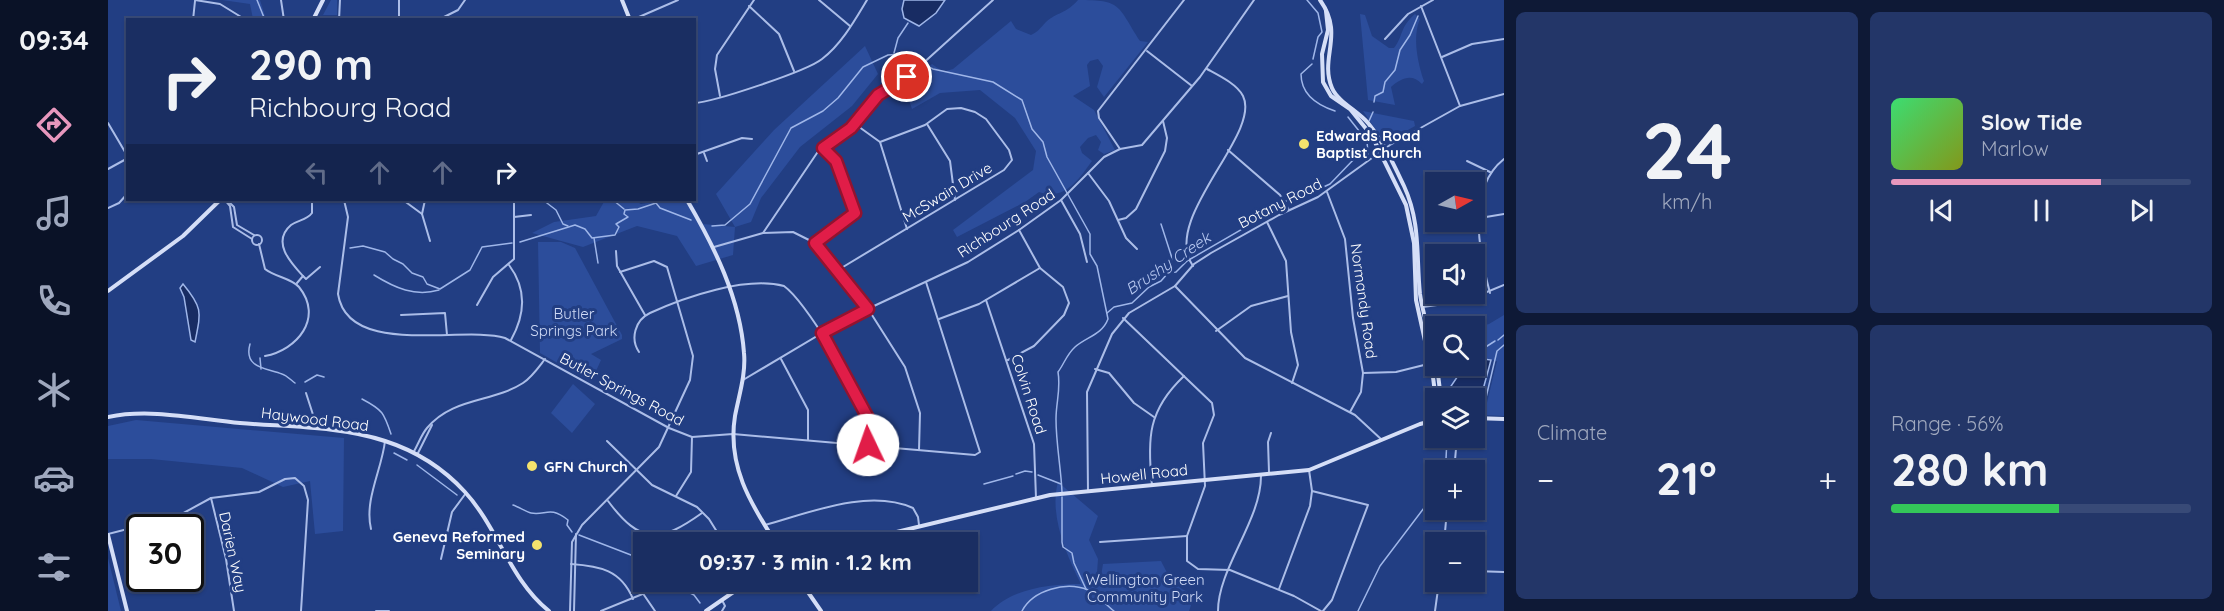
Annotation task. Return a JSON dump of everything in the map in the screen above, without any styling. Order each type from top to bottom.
[{"type":"main road","points":[[314,18],[322,0]]},
{"type":"main road","points":[[622,0],[630,18]]},
{"type":"main road","points":[[1320,0],[1333,31],[1328,70],[1332,87],[1340,98],[1368,123],[1404,193],[1417,257],[1420,308],[1425,329]]},
{"type":"main road","points":[[1326,11],[1328,30],[1321,66],[1323,82],[1331,96],[1357,117],[1383,150]]},
{"type":"main road","points":[[108,289],[183,236],[219,201]]},
{"type":"main road","points":[[688,201],[714,247],[729,287],[744,345],[742,380],[733,434],[741,482],[769,532]]},
{"type":"main road","points":[[1420,308],[1425,323]]},
{"type":"main road","name":"Haywood Road","points":[[108,417],[144,415],[318,430],[385,441],[415,454],[441,470],[466,493],[525,586],[549,611]]},
{"type":"main road","points":[[1485,418],[1504,419]]},
{"type":"main road","name":"Howell Road","points":[[893,532],[1054,494],[1153,487],[1269,472],[1309,470],[1425,424]]},
{"type":"main road","points":[[108,535],[127,611]]},
{"type":"main road","points":[[706,611],[734,592]]},
{"type":"main road","points":[[808,592],[820,611]]},
{"type":"street","points":[[193,18],[195,0],[222,5],[243,18]]},
{"type":"street","points":[[281,0],[284,18]]},
{"type":"street","points":[[339,18],[340,0]]},
{"type":"street","points":[[399,0],[399,18]]},
{"type":"street","points":[[442,18],[458,10],[465,0]]},
{"type":"street","points":[[636,18],[678,0]]},
{"type":"street","points":[[720,97],[715,69],[717,55],[754,0]]},
{"type":"street","points":[[819,0],[850,26]]},
{"type":"street","points":[[696,103],[720,97],[794,72],[823,58],[850,26],[867,0]]},
{"type":"street","points":[[763,233],[823,148],[855,124],[878,95],[924,63],[993,0]]},
{"type":"street","points":[[1120,149],[1097,112],[1185,0]]},
{"type":"street","name":"Richbourg Road","points":[[742,380],[822,333],[968,262],[1019,230],[1062,199],[1104,157],[1120,149],[1142,145],[1207,69],[1254,0]]},
{"type":"street","points":[[1385,39],[1408,14],[1433,0]]},
{"type":"street","points":[[749,6],[779,34],[788,51],[794,72]]},
{"type":"street","points":[[1421,6],[1460,106]]},
{"type":"street","points":[[1442,57],[1473,44],[1504,39]]},
{"type":"street","points":[[1146,50],[1192,86]]},
{"type":"street","points":[[1193,266],[1188,258],[1186,244],[1195,212],[1243,122],[1244,98],[1238,89],[1207,69]]},
{"type":"street","name":"Botany Road","points":[[1175,286],[1193,266],[1267,221],[1327,192],[1383,150],[1460,106],[1504,94]]},
{"type":"street","name":"McSwain Drive","points":[[838,270],[1007,169],[1012,162],[1012,155],[986,119],[975,112],[950,108],[927,124],[880,142]]},
{"type":"street","points":[[1118,220],[1126,218],[1136,209],[1165,151],[1167,138],[1162,121]]},
{"type":"street","points":[[108,123],[126,154]]},
{"type":"street","points":[[855,124],[880,142],[907,229]]},
{"type":"street","points":[[927,124],[950,161],[955,200]]},
{"type":"street","points":[[696,155],[742,138],[752,139]]},
{"type":"street","points":[[815,243],[855,213],[836,161],[823,148]]},
{"type":"street","points":[[1228,150],[1284,200],[1289,210]]},
{"type":"street","points":[[704,153],[707,161]]},
{"type":"street","points":[[108,169],[126,159]]},
{"type":"street","points":[[1485,183],[1490,171],[1504,159]]},
{"type":"street","points":[[1467,161],[1474,162],[1490,171]]},
{"type":"street","points":[[1088,172],[1109,201],[1126,238],[1137,249]]},
{"type":"street","name":"Normandy Road","points":[[1327,192],[1345,239],[1353,318],[1364,373],[1361,392],[1350,413]]},
{"type":"street","points":[[108,208],[126,195]]},
{"type":"street","points":[[1062,199],[1080,234],[1087,262]]},
{"type":"street","points":[[227,201],[234,207],[237,225],[253,237],[262,237],[259,244],[266,269],[296,284],[307,302],[309,312],[306,329],[294,345],[284,351],[265,356]]},
{"type":"street","points":[[312,201],[312,213],[290,226],[282,245],[286,256],[306,279],[320,267]]},
{"type":"street","name":"Butler Springs Road","points":[[344,201],[348,217],[338,287],[343,310],[359,322],[393,335],[418,337],[488,333],[511,340],[669,428],[692,437],[733,434],[975,455],[981,448],[926,282]]},
{"type":"street","points":[[404,201],[422,214]]},
{"type":"street","points":[[425,201],[422,214],[430,240]]},
{"type":"street","points":[[477,305],[493,277],[509,265],[516,251],[514,201]]},
{"type":"street","points":[[1485,217],[1504,214]]},
{"type":"street","points":[[514,217],[531,215]]},
{"type":"street","points":[[1267,221],[1284,255],[1298,365],[1292,383]]},
{"type":"street","points":[[1007,360],[1032,349],[1068,308],[1069,297],[1064,289],[1040,268],[1019,230]]},
{"type":"street","points":[[714,247],[763,233],[793,232],[815,243],[868,309],[908,375],[920,413],[919,450]]},
{"type":"street","points":[[1480,232],[1481,251],[1490,293]]},
{"type":"street","points":[[253,237],[254,244],[259,244]]},
{"type":"street","points":[[616,251],[615,260],[620,272],[645,315]]},
{"type":"street","points":[[572,611],[572,564],[576,534],[659,447],[669,428],[693,366],[691,346],[668,269],[661,262],[648,262],[620,272]]},
{"type":"street","points":[[509,265],[521,282],[522,295],[521,322],[511,340]]},
{"type":"street","points":[[939,319],[986,300],[1040,268]]},
{"type":"street","points":[[296,284],[303,276]]},
{"type":"street","points":[[639,352],[634,345],[634,335],[645,315],[678,302],[729,287],[744,284],[784,286],[822,333],[868,418],[870,430],[868,445]]},
{"type":"street","points":[[1420,308],[1465,301],[1490,293],[1504,285]]},
{"type":"street","points":[[1088,492],[1086,397],[1095,369],[1123,318],[1153,296],[1175,286],[1216,331],[1245,358],[1350,413],[1382,440]]},
{"type":"street","points":[[1216,331],[1251,306],[1276,297],[1289,297]]},
{"type":"street","name":"Colvin Road","points":[[986,300],[1034,444],[1036,498]]},
{"type":"street","points":[[401,315],[445,313],[447,334]]},
{"type":"street","points":[[1123,318],[1212,403],[1214,416],[1203,443],[1204,491],[1187,536],[1185,554],[1192,567],[1230,570],[1322,611],[1332,600],[1368,505],[1312,491]]},
{"type":"street","points":[[415,454],[434,423],[462,403],[519,386],[530,378],[544,359]]},
{"type":"street","points":[[781,359],[808,410],[808,440]]},
{"type":"street","points":[[1364,373],[1396,372],[1425,365]]},
{"type":"street","points":[[1095,369],[1111,374],[1134,403],[1154,417]]},
{"type":"street","points":[[1153,487],[1149,449],[1154,417],[1164,398],[1184,376]]},
{"type":"street","points":[[306,393],[318,430]]},
{"type":"street","points":[[1269,472],[1268,441],[1271,433]]},
{"type":"street","points":[[676,496],[691,472],[692,437]]},
{"type":"street","points":[[371,529],[373,487],[382,464],[385,441]]},
{"type":"street","points":[[607,441],[655,488],[676,496],[702,513],[716,532]]},
{"type":"street","points":[[1279,590],[1308,513],[1312,491],[1309,470]]},
{"type":"street","points":[[1218,611],[1230,570],[1258,496],[1261,473]]},
{"type":"street","points":[[108,535],[178,516],[210,498],[259,492],[290,478],[301,483],[308,500],[301,611]]},
{"type":"street","points":[[441,559],[452,512],[466,493]]},
{"type":"street","name":"Darien Way","points":[[210,498],[228,571],[234,611]]},
{"type":"street","points":[[608,501],[633,526],[654,536],[668,534],[702,513]]},
{"type":"street","points":[[765,525],[839,506],[872,501],[912,508],[918,517],[919,525]]},
{"type":"street","points":[[572,611],[576,534]]},
{"type":"street","points":[[1100,542],[1187,536]]},
{"type":"street","points":[[572,564],[598,566],[612,572],[625,584],[633,599]]},
{"type":"street","points":[[1485,571],[1504,572]]},
{"type":"street","points":[[601,611],[650,592]]},
{"type":"street","points":[[1435,611],[1438,592]]},
{"type":"street","points":[[644,595],[655,611]]},
{"type":"street","points":[[722,600],[725,606],[722,611]]},
{"type":"street","points":[[376,611],[389,611]]},
{"type":"green space","points":[[222,0],[260,0],[266,18],[253,18],[250,4]]},
{"type":"green space","points":[[331,0],[337,0],[337,15],[323,15]]},
{"type":"green space","points":[[1078,0],[1111,3],[1122,12],[1140,41],[1148,42],[1104,97],[1097,87],[1103,66],[1098,59],[1090,61],[1087,65],[1090,86],[1073,96],[1094,110],[1115,150],[1104,154],[1098,150],[1101,142],[1096,135],[1088,138],[1080,147],[1082,153],[1092,161],[1070,187],[1056,194],[1039,192],[1025,202],[957,237],[953,230],[1033,170],[1036,151],[1015,118],[980,90],[940,93],[912,109],[903,83],[932,64],[943,72],[953,69],[1011,21],[1016,29],[1031,35]]},
{"type":"green space","points":[[1360,14],[1365,15],[1372,36],[1389,48],[1394,48],[1406,23],[1415,14],[1420,19],[1416,42],[1424,81],[1422,84],[1414,79],[1406,78],[1391,87],[1395,105],[1368,100]]},
{"type":"green space","points":[[865,46],[878,74],[852,106],[800,147],[761,198],[751,222],[735,227],[716,194],[774,130]]},
{"type":"green space","points":[[1363,111],[1414,121],[1415,126],[1385,143]]},
{"type":"green space","points":[[604,201],[635,201],[641,204],[658,201],[691,201],[703,224],[735,227],[733,255],[696,266],[677,236],[637,226],[583,247],[532,233],[554,222],[596,216]]},
{"type":"green space","name":"Butler Springs Park","points":[[538,242],[561,242],[575,248],[622,335],[622,339],[591,354],[601,360],[591,382],[540,353]]},
{"type":"green space","points":[[1504,315],[1504,416],[1485,415],[1497,361],[1485,359],[1485,325]]},
{"type":"green space","points":[[573,384],[595,404],[572,433],[551,413]]},
{"type":"green space","points":[[136,420],[344,438],[343,531],[315,534],[310,481],[283,487],[242,468],[151,459],[108,459],[108,426]]},
{"type":"green space","name":"Wellington Green Community Park","points":[[1058,482],[1098,516],[1089,540],[1098,559],[1097,573],[1101,576],[1103,564],[1161,561],[1178,586],[1195,594],[1189,611],[991,611],[1000,603],[1021,592],[1045,586],[1081,584],[1060,534],[1057,521]]},
{"type":"green space","points":[[108,558],[121,611],[108,611]]},
{"type":"shaded area","points":[[904,0],[945,0],[936,13],[919,26],[904,18],[902,9]]},
{"type":"shaded area","points":[[183,284],[194,299],[199,311],[195,342],[191,340],[184,297],[180,288]]},
{"type":"shaded area","points":[[1485,359],[1491,360],[1483,388],[1450,388],[1458,376],[1485,376]]},
{"type":"waterway","points":[[257,0],[264,18]]},
{"type":"waterway","name":"Brushy Creek","points":[[1307,0],[1318,13],[1322,32],[1318,37],[1313,59]]},
{"type":"waterway","points":[[1374,102],[1375,96],[1383,92],[1385,82],[1395,70],[1400,50],[1410,35],[1418,16]]},
{"type":"waterway","points":[[894,53],[898,38],[908,23]]},
{"type":"waterway","points":[[712,226],[725,225],[750,204],[791,128],[823,111],[838,98],[863,67],[888,55],[902,54],[933,69],[993,82],[1022,100],[1032,129],[1043,142],[1047,157],[1090,234],[1090,254],[1097,266],[1108,319],[1102,329],[1072,350],[1058,372],[1056,428],[1062,492]]},
{"type":"waterway","name":"Brushy Creek","points":[[1312,64],[1301,74],[1304,88],[1316,102],[1335,111]]},
{"type":"waterway","points":[[1369,121],[1373,112]]},
{"type":"waterway","name":"Brushy Creek","points":[[1107,313],[1114,307],[1132,303],[1168,273],[1176,272],[1187,261],[1277,209],[1295,195],[1315,186],[1319,189],[1330,184],[1356,157],[1368,155],[1367,141],[1348,117]]},
{"type":"waterway","points":[[544,201],[556,210],[563,224],[568,226]]},
{"type":"waterway","points":[[614,201],[624,209]]},
{"type":"waterway","points":[[520,242],[575,225],[585,229],[592,238],[615,235],[619,227],[616,224],[628,217],[624,214],[625,210],[638,209],[656,203],[660,208],[691,220]]},
{"type":"waterway","points":[[1161,224],[1172,258],[1168,273]]},
{"type":"waterway","points":[[594,238],[598,263]]},
{"type":"waterway","points":[[350,248],[363,246],[385,252],[412,273],[423,277],[427,284],[440,289],[470,270],[482,247],[512,243]]},
{"type":"waterway","points":[[374,275],[390,284],[413,292],[439,290]]},
{"type":"waterway","points":[[1498,340],[1504,335]]},
{"type":"waterway","points":[[1485,347],[1495,341]]},
{"type":"waterway","points":[[250,344],[249,352],[253,363],[284,375],[295,383]]},
{"type":"waterway","points":[[1485,402],[1497,351],[1504,345]]},
{"type":"waterway","points":[[260,358],[261,369]]},
{"type":"waterway","points":[[305,382],[317,375],[324,377]]},
{"type":"waterway","points":[[362,399],[382,413],[391,434]]},
{"type":"waterway","points":[[1445,460],[1447,448]]},
{"type":"waterway","points":[[394,453],[407,460]]},
{"type":"waterway","points":[[417,465],[457,495]]},
{"type":"waterway","points":[[1016,474],[1025,471],[1032,472]]},
{"type":"waterway","points":[[1038,475],[1061,484]]},
{"type":"waterway","points":[[984,484],[1013,476]]},
{"type":"waterway","name":"Brushy Creek","points":[[1062,497],[1063,547],[1072,553],[1086,589]]},
{"type":"waterway","points":[[513,505],[536,514],[556,513],[568,520],[567,525],[572,532]]},
{"type":"waterway","points":[[1358,611],[1380,566],[1425,507]]},
{"type":"waterway","points":[[579,535],[633,556]]},
{"type":"waterway","points":[[1022,611],[1034,598],[1060,587],[1079,587],[1088,590],[1114,611]]},
{"type":"waterway","points":[[688,592],[700,603]]},
{"type":"place","name":"Edwards Road Baptist Church","points":[[1304,144]]},
{"type":"place","name":"GFN Church","points":[[532,466]]},
{"type":"place","name":"Geneva Reformed Seminary","points":[[537,545]]},
{"type":"route","points":[[868,445],[870,430],[868,418],[822,333],[868,309],[827,254],[815,243],[855,213],[853,202],[836,161],[823,148],[851,128],[878,95],[907,77]]}]
